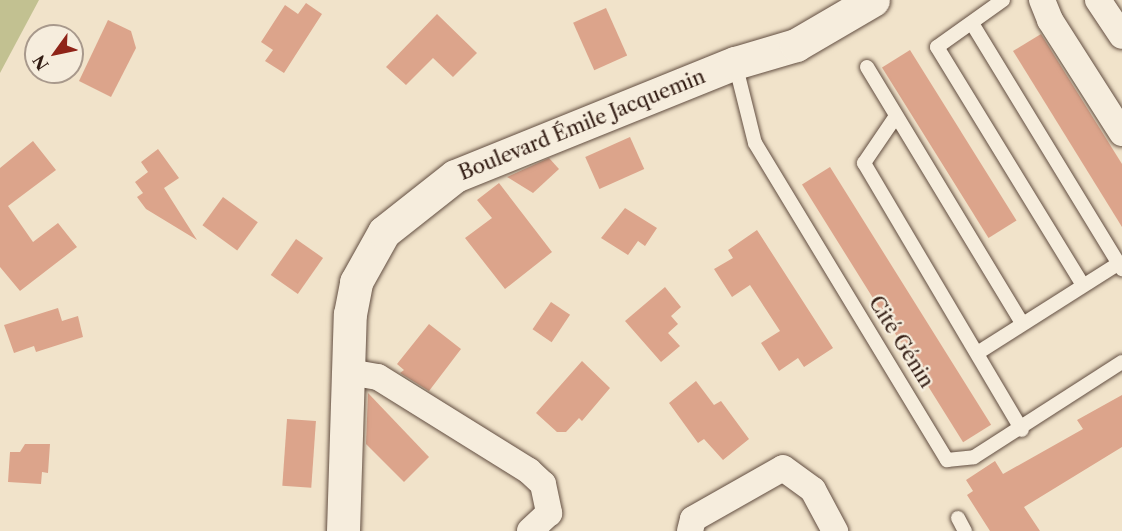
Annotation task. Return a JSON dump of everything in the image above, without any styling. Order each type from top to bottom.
[{"type":"main road","name":"Boulevard Émile Jacquemin","points":[[343,531],[350,314],[356,282],[384,232],[405,212],[455,176],[735,63],[796,45],[873,0]]},
{"type":"street","points":[[1042,0],[1050,20],[1122,133]]},
{"type":"street","points":[[1098,0],[1122,36]]},
{"type":"street","points":[[349,372],[378,377],[529,471],[543,484],[549,513],[530,531]]},
{"type":"street","points":[[690,531],[693,519],[783,468],[813,490],[836,531]]},
{"type":"lane","points":[[1003,0],[973,25],[937,46],[1083,285]]},
{"type":"lane","points":[[973,25],[1120,266],[1083,285],[979,352]]},
{"type":"lane","name":"Cité Génin","points":[[735,63],[755,143],[929,426],[937,450],[947,460],[974,457],[1022,430],[1122,362]]},
{"type":"lane","points":[[867,67],[1022,324]]},
{"type":"lane","points":[[896,116],[864,163],[979,352],[1022,430]]},
{"type":"lane","points":[[958,518],[965,531]]},
{"type":"shaded area","points":[[0,0],[39,0],[26,24],[24,24],[0,73]]},
{"type":"building","points":[[306,3],[322,14],[284,73],[265,61],[273,50],[261,42],[285,5],[298,14]]},
{"type":"building","points":[[606,8],[627,56],[594,70],[573,23]]},
{"type":"building","points":[[437,14],[477,53],[453,77],[433,58],[406,85],[386,67]]},
{"type":"building","points":[[108,20],[131,31],[136,48],[111,97],[84,84],[84,70]]},
{"type":"building","points":[[1041,34],[1122,164],[1122,227],[1013,51]]},
{"type":"building","points":[[910,50],[1017,220],[989,238],[882,67]]},
{"type":"building","points":[[630,137],[644,169],[599,189],[585,157]]},
{"type":"building","points":[[33,141],[56,170],[8,206],[33,242],[58,223],[77,247],[20,291],[0,267],[0,168]]},
{"type":"building","points":[[158,149],[179,178],[164,188],[197,240],[146,209],[137,197],[143,193],[135,182],[148,172],[141,162]]},
{"type":"building","points":[[549,158],[559,169],[533,193],[507,177]]},
{"type":"building","points":[[830,167],[991,425],[963,442],[802,184]]},
{"type":"building","points":[[499,183],[552,252],[505,289],[465,238],[492,218],[477,200]]},
{"type":"building","points":[[223,197],[258,222],[237,251],[202,225]]},
{"type":"building","points":[[625,208],[657,228],[645,246],[638,241],[628,255],[601,238]]},
{"type":"building","points":[[757,230],[833,348],[804,367],[798,358],[779,371],[761,343],[780,331],[750,285],[732,297],[714,269],[733,258],[728,250]]},
{"type":"building","points":[[296,239],[323,258],[298,294],[271,275]]},
{"type":"building","points":[[665,287],[681,307],[671,316],[678,324],[668,333],[680,346],[661,362],[625,321]]},
{"type":"building","points":[[551,302],[570,315],[552,342],[533,329]]},
{"type":"building","points":[[58,308],[62,321],[78,316],[83,337],[36,352],[34,346],[14,353],[4,325]]},
{"type":"building","points":[[429,324],[461,349],[429,391],[400,373],[404,370],[397,364]]},
{"type":"building","points":[[582,361],[610,388],[582,421],[579,418],[566,432],[557,432],[536,413]]},
{"type":"building","points":[[696,381],[714,405],[721,401],[749,439],[723,460],[704,439],[698,443],[669,403]]},
{"type":"building","points":[[368,393],[429,457],[404,482],[366,444]]},
{"type":"building","points":[[1122,395],[1122,447],[1024,507],[1040,531],[990,531],[967,495],[973,491],[966,480],[995,461],[1003,474],[1083,429],[1077,420]]},
{"type":"building","points":[[287,419],[316,421],[311,488],[282,486]]},
{"type":"building","points":[[25,444],[50,444],[48,473],[42,472],[41,484],[8,482],[10,452],[20,452]]}]
